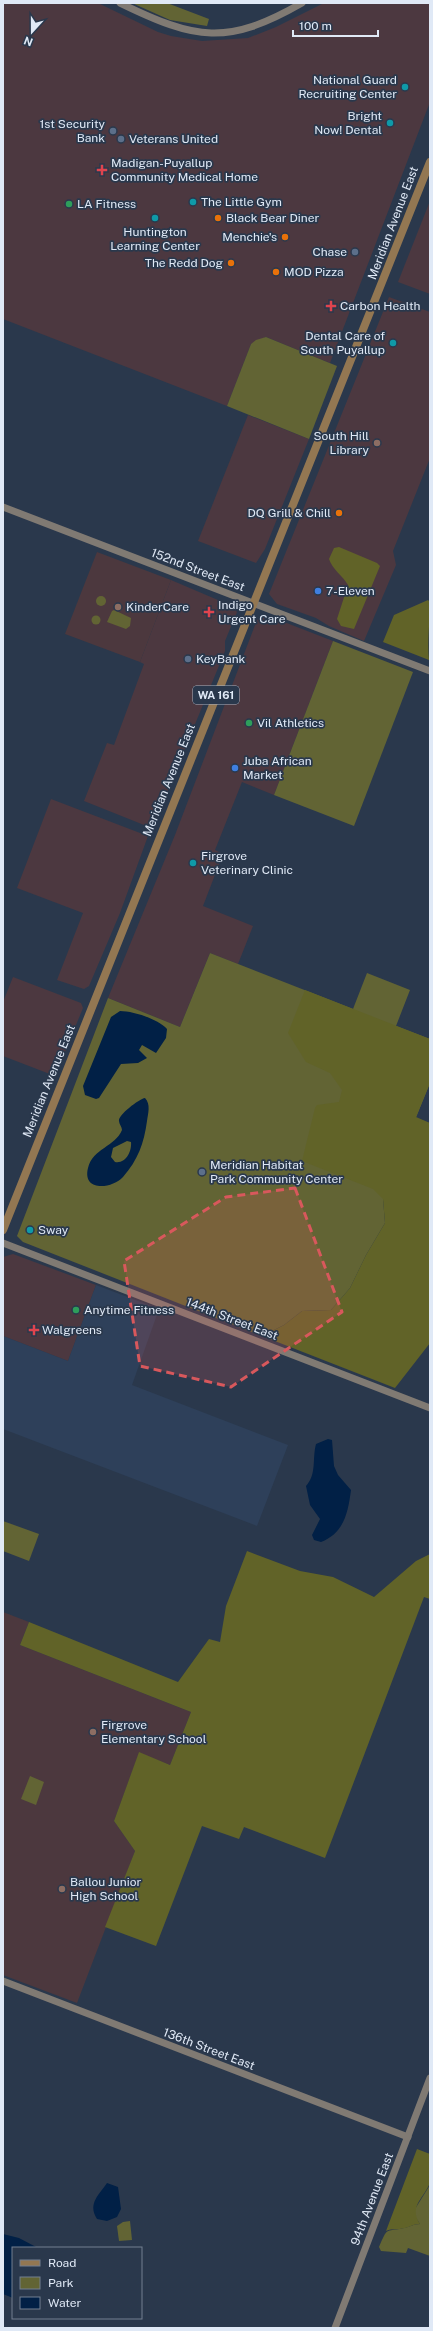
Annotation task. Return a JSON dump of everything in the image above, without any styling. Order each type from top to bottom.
[{"type":"main road","name":"Meridian Avenue East","points":[[3,1230],[430,162]]},
{"type":"street","points":[[120,3],[178,29],[222,33],[237,31],[266,23],[302,3]]},
{"type":"street","name":"152nd Street East","points":[[3,507],[430,671]]},
{"type":"street","name":"144th Street East","points":[[3,1243],[430,1408]]},
{"type":"street","name":"136th Street East","points":[[3,1981],[408,2136]]},
{"type":"street","name":"94th Avenue East","points":[[335,2328],[430,2078]]},
{"type":"highlighted area","points":[[295,1188],[342,1312],[231,1387],[140,1366],[124,1261],[226,1197]]},
{"type":"shaded area","points":[[3,3],[98,3],[158,32],[171,36],[202,41],[248,38],[276,27],[324,3],[430,3],[430,102],[330,363],[266,337],[251,344],[227,406],[3,319]]},
{"type":"shaded area","points":[[430,201],[430,294],[398,282]]},
{"type":"shaded area","points":[[389,297],[430,312],[430,458],[393,551],[396,565],[364,641],[329,626],[316,618],[277,604],[269,594]]},
{"type":"shaded area","points":[[248,415],[309,439],[265,549],[256,563],[198,541]]},
{"type":"shaded area","points":[[339,547],[377,563],[380,566],[354,629],[341,626],[337,619],[348,585],[330,563],[329,559],[334,548]]},
{"type":"shaded area","name":"KinderCare","points":[[97,552],[171,580],[140,662],[65,634]]},
{"type":"shaded area","points":[[171,580],[232,606],[237,612],[225,641],[225,651],[155,822],[144,825],[84,801],[107,743],[114,745],[144,664],[140,662]]},
{"type":"shaded area","points":[[428,600],[430,602],[428,645],[429,660],[383,642],[394,615]]},
{"type":"shaded area","points":[[266,615],[333,641],[274,795],[242,782],[215,850],[223,854],[203,906],[253,926],[238,964],[210,953],[180,1027],[108,998],[175,835],[257,620]]},
{"type":"shaded area","points":[[51,799],[148,836],[120,913],[89,986],[84,989],[57,980],[83,913],[17,888]]},
{"type":"shaded area","points":[[13,977],[81,1003],[83,1008],[55,1076],[3,1056],[3,1002]]},
{"type":"shaded area","points":[[305,990],[430,1039],[430,1083],[416,1117],[430,1123],[430,1343],[395,1388],[262,1336],[284,1325],[302,1311],[331,1310],[350,1288],[366,1255],[385,1223],[383,1199],[373,1189],[302,1161],[315,1108],[317,1105],[339,1102],[342,1090],[330,1073],[306,1062],[288,1033]]},
{"type":"shaded area","points":[[13,1254],[96,1285],[68,1361],[3,1336],[3,1257]]},
{"type":"shaded area","points":[[96,1285],[159,1309],[132,1385],[288,1445],[257,1526],[3,1429],[3,1336],[68,1361]]},
{"type":"shaded area","points":[[247,1551],[300,1571],[333,1577],[374,1597],[416,1561],[430,1554],[430,1599],[424,1597],[325,1858],[244,1827],[239,1839],[202,1826],[156,1946],[105,1927],[135,1851],[114,1821],[139,1752],[170,1765],[191,1712],[20,1645],[29,1622],[178,1682],[209,1639],[220,1642],[226,1606]]},
{"type":"shaded area","points":[[3,1612],[29,1622],[20,1645],[191,1712],[170,1765],[139,1753],[114,1821],[135,1851],[77,2003],[3,1975]]},
{"type":"shaded area","points":[[417,2149],[430,2154],[431,2170],[430,2182],[416,2208],[417,2218],[420,2224],[386,2231]]},
{"type":"green space","points":[[132,3],[167,3],[209,19],[207,26],[170,20]]},
{"type":"green space","points":[[266,337],[337,366],[309,439],[227,406],[251,344],[256,340]]},
{"type":"green space","points":[[101,596],[106,601],[101,606],[96,601]]},
{"type":"green space","points":[[114,610],[131,618],[130,626],[126,629],[107,622],[112,611]]},
{"type":"green space","points":[[96,615],[101,620],[96,625],[91,620]]},
{"type":"green space","points":[[333,641],[413,672],[354,826],[274,795]]},
{"type":"green space","points":[[210,953],[353,1009],[367,973],[410,990],[396,1026],[430,1039],[430,1083],[383,1199],[385,1223],[366,1255],[350,1288],[331,1310],[302,1311],[284,1325],[262,1336],[23,1242],[17,1236],[108,998],[180,1027]]},
{"type":"green space","points":[[3,1521],[39,1534],[29,1561],[3,1551]]},
{"type":"green space","points":[[30,1776],[44,1782],[36,1805],[21,1799]]},
{"type":"green space","points":[[430,2185],[430,2256],[408,2248],[406,2253],[381,2251],[379,2247],[387,2232],[390,2230],[420,2224],[414,2215],[415,2209]]},
{"type":"green space","points":[[130,2221],[132,2240],[119,2241],[117,2226],[123,2222]]},
{"type":"water","points":[[120,1011],[138,1014],[158,1022],[167,1029],[166,1038],[156,1053],[142,1045],[139,1050],[147,1058],[138,1063],[121,1064],[99,1098],[96,1099],[85,1095],[83,1086],[111,1017]]},
{"type":"water","points":[[145,1098],[149,1106],[144,1137],[140,1151],[133,1164],[118,1181],[106,1186],[94,1185],[89,1181],[87,1176],[91,1161],[94,1156],[119,1136],[122,1130],[119,1121],[122,1115],[138,1101]],"holes":[[[127,1141],[131,1142],[128,1156],[122,1161],[115,1162],[111,1157],[113,1148]]]},
{"type":"water","points":[[328,1439],[332,1440],[334,1466],[338,1475],[351,1490],[344,1521],[340,1528],[329,1538],[321,1542],[314,1540],[312,1535],[320,1519],[310,1505],[306,1486],[312,1476],[316,1444]]},
{"type":"water","points":[[107,2183],[118,2187],[121,2209],[117,2217],[107,2221],[97,2219],[93,2208],[98,2195]]},
{"type":"water","points":[[3,2234],[19,2238],[36,2247],[12,2247],[12,2298],[3,2294]]},
{"type":"place","name":"National Guard Recruiting Center","points":[[405,87]]},
{"type":"place","name":"Bright Now! Dental","points":[[390,123]]},
{"type":"place","name":"1st Security Bank","points":[[113,131]]},
{"type":"place","name":"Veterans United","points":[[121,139]]},
{"type":"place","name":"Madigan-Puyallup Community Medical Home","points":[[102,170]]},
{"type":"place","name":"The Little Gym","points":[[193,202]]},
{"type":"place","name":"LA Fitness","points":[[69,204]]},
{"type":"place","name":"Huntington Learning Center","points":[[155,218]]},
{"type":"place","name":"Black Bear Diner","points":[[218,218]]},
{"type":"place","name":"Menchie's","points":[[285,237]]},
{"type":"place","name":"Chase","points":[[355,252]]},
{"type":"place","name":"The Redd Dog","points":[[231,263]]},
{"type":"place","name":"MOD Pizza","points":[[276,272]]},
{"type":"place","name":"Carbon Health","points":[[331,306]]},
{"type":"place","name":"Dental Care of South Puyallup","points":[[393,343]]},
{"type":"place","name":"South Hill Library","points":[[377,443]]},
{"type":"place","name":"DQ Grill & Chill","points":[[339,513]]},
{"type":"place","name":"7-Eleven","points":[[318,591]]},
{"type":"place","name":"KinderCare","points":[[118,607]]},
{"type":"place","name":"Indigo Urgent Care","points":[[209,612]]},
{"type":"place","name":"KeyBank","points":[[188,659]]},
{"type":"place","name":"Vil Athletics","points":[[249,723]]},
{"type":"place","name":"Juba African Market","points":[[235,768]]},
{"type":"place","name":"Firgrove Veterinary Clinic","points":[[193,863]]},
{"type":"place","name":"Meridian Habitat Park Community Center","points":[[202,1172]]},
{"type":"place","name":"Sway","points":[[30,1230]]},
{"type":"place","name":"Anytime Fitness","points":[[76,1310]]},
{"type":"place","name":"Walgreens","points":[[34,1330]]},
{"type":"place","name":"Firgrove Elementary School","points":[[93,1732]]},
{"type":"place","name":"Ballou Junior High School","points":[[62,1889]]}]
